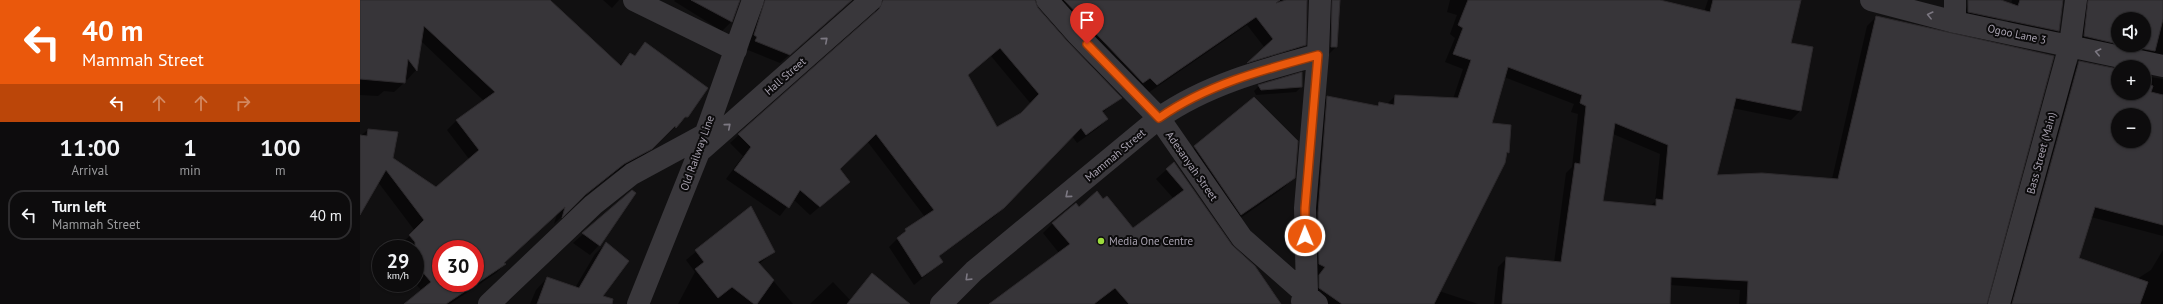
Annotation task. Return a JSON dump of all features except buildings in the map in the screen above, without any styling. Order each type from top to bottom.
[{"type":"street","points":[[634,0],[736,50]]},
{"type":"street","name":"Old Railway Line","points":[[638,304],[701,144],[753,0]]},
{"type":"street","name":"Hall Street","points":[[701,144],[871,0]]},
{"type":"street","name":"Adesanyah Street","points":[[1048,0],[1077,34],[1159,118],[1242,238],[1308,300]]},
{"type":"street","points":[[1308,300],[1305,208],[1318,55],[1320,0]]},
{"type":"street","name":"Ogoo Lane 3","points":[[1871,0],[1955,22],[2163,66]]},
{"type":"street","points":[[1955,0],[1955,22]]},
{"type":"street","name":"Bass Street (Main)","points":[[1999,304],[2070,46],[2076,0]]},
{"type":"street","name":"Mammah Street","points":[[941,304],[974,271],[1159,118],[1183,102],[1253,73],[1318,55]]},
{"type":"street","points":[[489,304],[592,204],[632,174],[701,144]]},
{"type":"place","name":"Media One Centre","points":[[1101,241]]},
{"type":"route","points":[[1087,44],[1159,118],[1183,102],[1253,73],[1318,55],[1305,208],[1305,236]]}]
